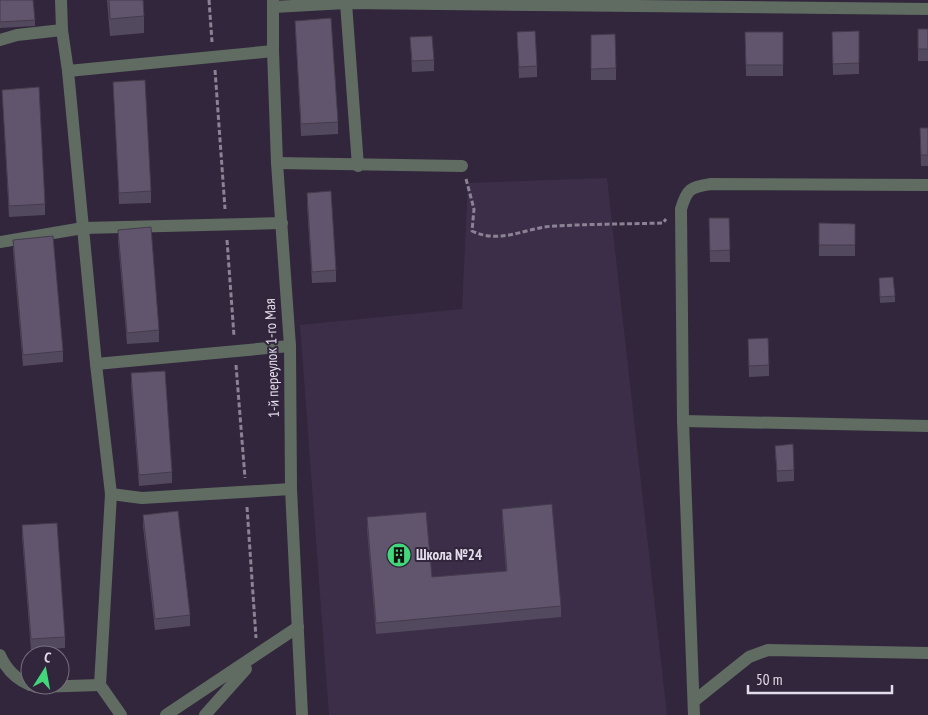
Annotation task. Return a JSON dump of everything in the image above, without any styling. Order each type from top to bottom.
[{"type":"street","points":[[61,0],[62,30],[68,71],[96,364],[112,494],[100,685],[121,715]]},
{"type":"street","points":[[274,4],[346,3],[928,9]]},
{"type":"street","points":[[346,3],[358,166]]},
{"type":"street","name":"1-й переулок 1-го Мая","points":[[274,4],[272,50],[277,164],[290,346],[290,489],[302,715]]},
{"type":"street","points":[[0,40],[17,35],[62,30]]},
{"type":"street","points":[[68,71],[272,50]]},
{"type":"street","points":[[277,164],[462,166]]},
{"type":"street","points":[[694,715],[683,420],[682,210],[686,194],[695,186],[711,184],[928,185]]},
{"type":"street","points":[[0,242],[83,228],[282,223]]},
{"type":"street","points":[[96,364],[290,346]]},
{"type":"street","points":[[683,420],[928,426]]},
{"type":"street","points":[[112,494],[142,498],[290,489]]},
{"type":"street","points":[[166,715],[258,656],[298,627]]},
{"type":"street","points":[[694,702],[749,657],[768,650],[928,653]]},
{"type":"street","points":[[0,655],[3,663],[20,681]]},
{"type":"street","points":[[205,715],[258,656]]},
{"type":"street","points":[[70,686],[100,685]]},
{"type":"path","points":[[209,0],[258,656]]},
{"type":"path","points":[[462,166],[474,209],[472,231],[483,236],[518,235],[552,226],[663,223],[669,215]]},
{"type":"shaded area","points":[[607,178],[667,715],[329,715],[300,325],[462,309],[468,183]]},
{"type":"building","points":[[0,0],[33,0],[35,20],[0,22]]},
{"type":"building","points":[[109,0],[143,0],[144,16],[110,19]]},
{"type":"building","points":[[331,18],[338,122],[301,124],[295,21]]},
{"type":"building","points":[[918,29],[928,29],[928,49],[918,49]]},
{"type":"building","points":[[535,31],[537,66],[519,67],[517,32]]},
{"type":"building","points":[[859,31],[859,63],[833,64],[832,32]]},
{"type":"building","points":[[745,32],[783,32],[783,65],[746,65]]},
{"type":"building","points":[[615,34],[616,68],[591,69],[591,35]]},
{"type":"building","points":[[432,36],[434,60],[412,61],[410,37]]},
{"type":"building","points":[[145,80],[151,191],[119,193],[113,82]]},
{"type":"building","points":[[39,87],[45,204],[9,206],[2,90]]},
{"type":"building","points":[[920,128],[928,128],[928,155],[921,155]]},
{"type":"building","points":[[331,191],[336,270],[312,272],[307,193]]},
{"type":"building","points":[[709,218],[729,218],[730,250],[710,251]]},
{"type":"building","points":[[819,223],[855,224],[855,245],[819,245]]},
{"type":"building","points":[[151,227],[159,330],[127,333],[118,230]]},
{"type":"building","points":[[53,236],[63,351],[23,355],[13,240]]},
{"type":"building","points":[[893,277],[895,296],[880,297],[879,278]]},
{"type":"building","points":[[768,338],[769,365],[749,366],[748,339]]},
{"type":"building","points":[[165,371],[172,472],[139,475],[131,373]]},
{"type":"building","points":[[793,444],[794,470],[777,471],[775,446]]},
{"type":"building","name":"Школа №24","points":[[552,504],[561,606],[376,623],[367,517],[426,512],[432,577],[507,571],[502,509]]},
{"type":"building","points":[[178,511],[190,615],[155,619],[143,515]]},
{"type":"building","points":[[57,523],[65,637],[31,639],[22,525]]},
{"type":"place","name":"Школа №24","points":[[399,555]]}]
